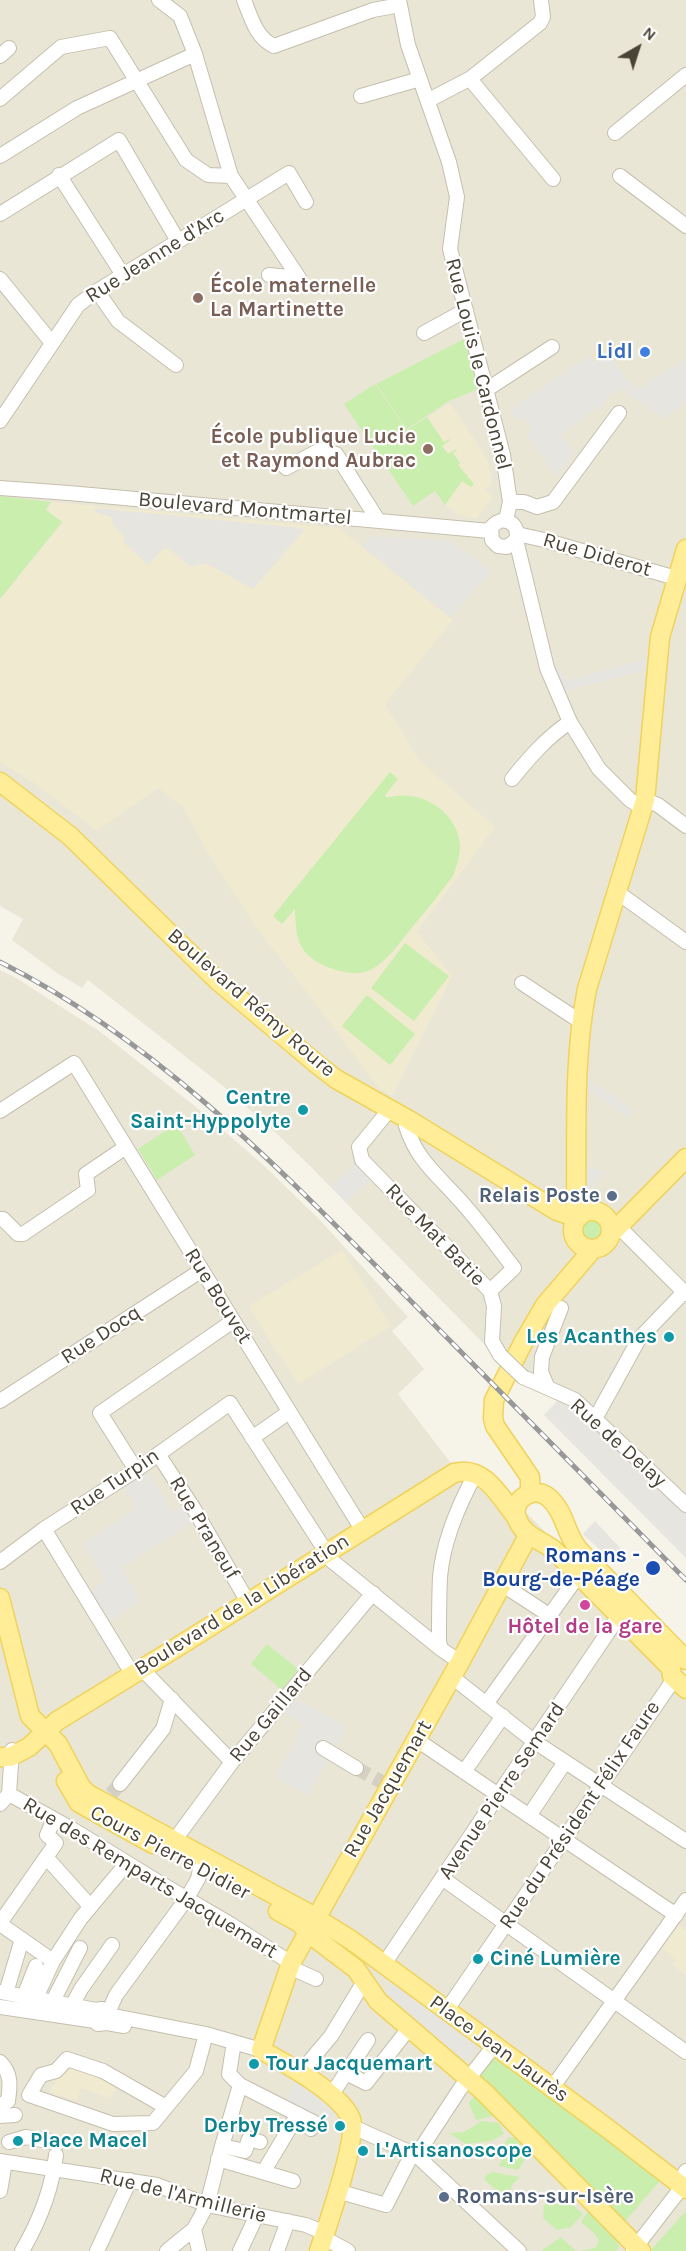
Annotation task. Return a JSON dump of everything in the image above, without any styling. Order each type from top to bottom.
[{"type":"main road","points":[[517,1518],[517,1504],[532,1495],[538,1474],[508,1445],[495,1426],[494,1400],[545,1305],[569,1275],[582,1229],[580,1201],[576,1190],[581,1020],[587,989],[644,804],[660,637],[679,583],[686,549]]},
{"type":"main road","name":"Boulevard Rémy Roure","points":[[0,782],[70,837],[218,981],[336,1079],[409,1120],[553,1208],[582,1229]]},
{"type":"main road","points":[[582,1229],[605,1245],[616,1226],[686,1158]]},
{"type":"main road","points":[[553,1208],[565,1201],[576,1190]]},
{"type":"main road","points":[[582,1229],[602,1214],[616,1226]]},
{"type":"main road","name":"Boulevard de la Libération","points":[[6,1752],[47,1731],[57,1721],[439,1481],[464,1470],[476,1473]]},
{"type":"main road","points":[[476,1473],[494,1488],[529,1534],[537,1541],[545,1543],[681,1674]]},
{"type":"main road","points":[[494,1488],[532,1495],[559,1509],[564,1524],[578,1549],[681,1674]]},
{"type":"main road","points":[[545,1543],[558,1537],[564,1524]]},
{"type":"main road","name":"Rue Jacquemart","points":[[261,2050],[290,1965],[386,1784],[417,1740],[529,1534]]},
{"type":"main road","points":[[0,1598],[4,1638],[17,1670],[42,1707],[47,1731]]},
{"type":"main road","name":"Cours Pierre Didier","points":[[47,1731],[58,1744],[87,1794],[112,1794],[174,1841],[312,1925]]},
{"type":"main road","name":"Cours Pierre Didier","points":[[47,1731],[48,1751],[79,1803],[300,1923],[312,1925]]},
{"type":"main road","name":"Place Jean Jaurès","points":[[312,1925],[384,1964],[681,2180]]},
{"type":"main road","name":"Place Jean Jaurès","points":[[312,1925],[365,1980],[378,2001],[410,2026],[464,2083],[630,2247]]},
{"type":"main road","points":[[261,2050],[332,2094],[348,2113],[353,2127],[352,2144],[319,2251]]},
{"type":"street","points":[[159,0],[180,16],[195,54],[231,176],[298,278],[269,275]]},
{"type":"street","points":[[244,0],[261,37],[274,46],[400,2]]},
{"type":"street","points":[[429,100],[470,80],[540,24],[543,17],[541,0]]},
{"type":"street","name":"Rue Louis le Cardonnel","points":[[400,2],[408,45],[450,162],[457,197],[450,249],[503,455],[510,502],[506,520]]},
{"type":"street","points":[[0,99],[61,47],[110,38],[186,160],[208,175],[231,176]]},
{"type":"street","points":[[0,156],[77,108],[195,54]]},
{"type":"street","points":[[615,133],[686,75]]},
{"type":"street","points":[[361,96],[420,80]]},
{"type":"street","points":[[470,80],[553,179]]},
{"type":"street","points":[[0,213],[119,140],[178,241]]},
{"type":"street","name":"Rue Jeanne d'Arc","points":[[0,421],[78,305],[97,291],[289,173],[306,202]]},
{"type":"street","points":[[59,175],[123,275]]},
{"type":"street","points":[[620,176],[686,226]]},
{"type":"street","points":[[0,279],[52,343]]},
{"type":"street","points":[[97,291],[118,321],[176,365]]},
{"type":"street","points":[[424,333],[466,310]]},
{"type":"street","points":[[486,390],[552,347]]},
{"type":"street","points":[[510,502],[524,502],[537,507],[553,502],[619,413]]},
{"type":"street","points":[[286,468],[320,450],[336,454],[378,520]]},
{"type":"street","name":"Boulevard Montmartel","points":[[0,488],[490,531]]},
{"type":"street","points":[[512,541],[495,544],[490,531],[496,523],[506,520],[513,523],[512,541],[515,559],[524,575],[547,668],[570,722],[599,768],[630,800],[658,805],[686,826]]},
{"type":"street","name":"Rue Diderot","points":[[512,541],[544,540],[679,583]]},
{"type":"street","points":[[512,780],[539,748],[570,722]]},
{"type":"street","points":[[617,892],[686,942]]},
{"type":"street","points":[[522,983],[581,1020]]},
{"type":"street","name":"Rue Bouvet","points":[[0,1111],[74,1063],[362,1529]]},
{"type":"street","name":"Rue Mat Batie","points":[[390,1109],[359,1147],[362,1160],[490,1291],[494,1306],[492,1341],[500,1355],[523,1377],[547,1386]]},
{"type":"street","points":[[409,1120],[406,1126],[412,1145],[437,1178],[456,1196],[514,1268],[490,1291]]},
{"type":"street","points":[[0,1219],[3,1219],[18,1234],[24,1234],[88,1190],[86,1174],[126,1147]]},
{"type":"street","points":[[595,1419],[639,1340],[685,1293],[616,1226]]},
{"type":"street","name":"Rue Docq","points":[[0,1401],[202,1270]]},
{"type":"street","points":[[547,1386],[541,1372],[542,1357],[561,1308]]},
{"type":"street","points":[[136,1470],[100,1413],[233,1321]]},
{"type":"street","name":"Rue de Delay","points":[[547,1386],[575,1400],[686,1505]]},
{"type":"street","name":"Rue Turpin","points":[[0,1562],[44,1529],[136,1470],[230,1403],[252,1438]]},
{"type":"street","points":[[289,1412],[252,1438],[332,1561],[441,1649],[486,1704],[535,1742],[686,1841]]},
{"type":"street","name":"Rue Praneuf","points":[[158,1454],[194,1509],[248,1602]]},
{"type":"street","points":[[441,1649],[439,1642],[440,1576],[443,1559],[457,1514],[476,1473]]},
{"type":"street","points":[[44,1529],[138,1672],[172,1699],[232,1762]]},
{"type":"street","points":[[486,1704],[578,1576]]},
{"type":"street","points":[[503,1585],[549,1615]]},
{"type":"street","name":"Rue Gaillard","points":[[174,1841],[232,1762],[373,1593]]},
{"type":"street","name":"Avenue Pierre Semard","points":[[384,1964],[619,1616]]},
{"type":"street","name":"Rue du Président Félix Faure","points":[[446,2011],[601,1785],[681,1674]]},
{"type":"street","points":[[112,1794],[163,1729],[172,1699]]},
{"type":"street","points":[[464,1772],[503,1716]]},
{"type":"street","points":[[417,1740],[676,1915]]},
{"type":"street","points":[[322,1748],[356,1768]]},
{"type":"street","points":[[4,1799],[6,1752]]},
{"type":"street","points":[[529,1816],[565,1762]]},
{"type":"street","name":"Rue des Remparts Jacquemart","points":[[4,1799],[54,1819],[187,1898],[290,1965],[316,1979]]},
{"type":"street","points":[[52,1961],[0,1923],[56,1843],[48,1835],[54,1819]]},
{"type":"street","points":[[46,1857],[90,1906]]},
{"type":"street","points":[[30,1997],[90,1906],[127,1863]]},
{"type":"street","points":[[103,2016],[187,1898],[198,1879],[200,1869]]},
{"type":"street","points":[[442,1878],[686,2052]]},
{"type":"street","points":[[552,2088],[686,1900]]},
{"type":"street","points":[[22,1939],[3,1992],[73,2004],[103,2016]]},
{"type":"street","points":[[73,2004],[112,1945]]},
{"type":"street","points":[[53,2001],[80,1948]]},
{"type":"street","points":[[30,1997],[36,1966]]},
{"type":"street","points":[[299,2073],[331,2036],[365,1980]]},
{"type":"street","points":[[0,2007],[103,2016],[197,2038],[206,2034],[261,2050]]},
{"type":"street","points":[[346,2073],[366,2084],[410,2026]]},
{"type":"street","points":[[166,2107],[103,2071],[67,2059],[57,2071],[41,2075],[29,2095],[113,2124],[153,2123],[196,2071],[206,2034]]},
{"type":"street","points":[[332,2094],[368,2040]]},
{"type":"street","points":[[234,2042],[229,2074],[240,2085],[312,2122],[311,2129]]},
{"type":"street","points":[[337,2191],[386,2205],[409,2160],[416,2155],[464,2083],[494,2046]]},
{"type":"street","points":[[0,2062],[8,2070],[10,2082],[5,2113]]},
{"type":"street","points":[[167,2251],[194,2229],[207,2205],[240,2085]]},
{"type":"street","points":[[264,2171],[298,2114]]},
{"type":"street","points":[[353,2127],[416,2155],[519,2251]]},
{"type":"street","points":[[9,2142],[26,2138],[56,2155],[36,2228],[22,2251]]},
{"type":"street","points":[[222,2145],[245,2151],[249,2139],[260,2142]]},
{"type":"street","name":"Rue de l'Armillerie","points":[[2,2161],[56,2155],[129,2182],[157,2186],[207,2205],[306,2225],[324,2233],[326,2239],[348,2251]]},
{"type":"street","points":[[218,2159],[293,2181]]},
{"type":"street","points":[[0,2191],[2,2161]]},
{"type":"street","name":"Place Jean Jaurès","points":[[630,2247],[675,2183],[681,2180]]},
{"type":"street","points":[[97,2251],[129,2182]]},
{"type":"street","points":[[240,2251],[256,2215]]},
{"type":"street","points":[[277,2251],[288,2221]]},
{"type":"street","points":[[194,2229],[199,2251]]},
{"type":"shaded area","points":[[0,0],[686,0],[686,1515],[568,1402],[524,1385],[309,1165],[223,1086],[88,980],[82,988],[12,940],[23,919],[0,906]]},
{"type":"shaded area","points":[[609,353],[631,386],[634,384],[638,389],[686,358],[686,402],[663,419],[621,389],[611,393],[600,409],[598,408],[561,435],[574,454],[556,476],[526,434],[532,430],[523,417],[518,421],[510,409],[590,355],[595,363]]},
{"type":"shaded area","name":"École publique Lucie et Raymond Aubrac","points":[[375,384],[407,430],[450,403],[488,460],[492,481],[486,490],[493,496],[476,519],[460,513],[458,515],[445,505],[435,491],[413,506]]},
{"type":"shaded area","points":[[51,502],[339,528],[453,620],[385,704],[419,760],[495,827],[417,932],[452,976],[392,1096],[380,1090],[258,930],[212,860],[183,807],[158,788],[97,831],[34,783],[0,762],[0,599],[62,523],[46,509]]},
{"type":"shaded area","points":[[95,508],[305,529],[253,589],[206,563],[191,567],[169,549],[163,548],[149,565],[123,542],[125,537],[113,525],[112,517],[95,512]]},
{"type":"shaded area","points":[[372,536],[451,541],[491,571],[451,618],[363,546]]},
{"type":"shaded area","points":[[646,659],[646,670],[566,691],[555,670],[561,668],[565,681]]},
{"type":"shaded area","points":[[0,970],[99,1031],[196,1107],[261,1163],[318,1218],[408,1317],[392,1331],[424,1369],[398,1394],[450,1462],[481,1467],[686,1674],[686,2251],[0,2251]]},
{"type":"shaded area","points":[[585,1077],[631,1108],[629,1119],[585,1087]]},
{"type":"shaded area","points":[[356,1162],[372,1177],[346,1203],[331,1187]]},
{"type":"shaded area","points":[[584,1166],[605,1171],[590,1191],[583,1184]]},
{"type":"shaded area","points":[[342,1250],[391,1326],[298,1384],[279,1353],[277,1354],[249,1306]]},
{"type":"shaded area","points":[[561,1397],[574,1402],[686,1513],[686,1558],[544,1415]]},
{"type":"shaded area","points":[[146,1469],[172,1512],[188,1502],[198,1519],[121,1568],[140,1601],[107,1623],[89,1592],[105,1580],[83,1544],[136,1508],[123,1485]]},
{"type":"shaded area","points":[[595,1521],[625,1553],[615,1564],[583,1534]]},
{"type":"shaded area","points":[[293,1697],[347,1727],[308,1795],[275,1778],[304,1724],[283,1713]]},
{"type":"shaded area","points":[[679,1925],[686,1930],[686,1975],[672,1965],[676,1960],[662,1949]]},
{"type":"shaded area","points":[[399,1982],[480,2043],[460,2066],[383,1997],[393,1983]]},
{"type":"shaded area","points":[[67,2063],[119,2084],[110,2098],[81,2088],[77,2101],[49,2092]]},
{"type":"shaded area","points":[[296,2081],[337,2107],[327,2126],[284,2102]]},
{"type":"green space","points":[[464,339],[478,389],[449,401],[407,429],[376,384]]},
{"type":"green space","name":"École publique Lucie et Raymond Aubrac","points":[[375,384],[407,430],[427,417],[444,442],[450,440],[442,446],[448,454],[457,450],[453,453],[460,463],[458,465],[474,484],[471,487],[462,481],[445,505],[435,491],[413,506],[344,404]]},
{"type":"green space","points":[[0,496],[51,502],[46,510],[62,522],[0,599]]},
{"type":"green space","points":[[390,772],[398,779],[385,795],[387,798],[412,796],[424,800],[446,814],[454,824],[460,849],[457,863],[448,883],[384,960],[368,971],[350,973],[337,970],[316,961],[303,950],[296,928],[295,909],[282,924],[273,916]]},
{"type":"green space","points":[[405,943],[449,976],[414,1021],[371,988]]},
{"type":"green space","points":[[367,995],[415,1034],[390,1065],[342,1026]]},
{"type":"green space","points":[[176,1124],[195,1155],[157,1180],[138,1149]]},
{"type":"green space","points":[[593,1220],[601,1223],[604,1231],[601,1239],[593,1242],[585,1239],[582,1231],[585,1223]]},
{"type":"green space","points":[[267,1644],[298,1669],[282,1690],[251,1664]]},
{"type":"green space","points":[[496,2051],[663,2177],[622,2225],[475,2078]]},
{"type":"green space","points":[[478,2097],[497,2115],[476,2120],[469,2104],[472,2098]]},
{"type":"green space","points":[[482,2121],[499,2123],[504,2134],[491,2141],[466,2144],[449,2133],[464,2132]]},
{"type":"green space","points":[[509,2137],[515,2138],[524,2150],[526,2158],[518,2170],[499,2166]]},
{"type":"green space","points":[[492,2172],[520,2177],[512,2185],[507,2201],[485,2180],[485,2176]]},
{"type":"green space","points":[[559,2193],[583,2214],[571,2227],[557,2230],[543,2218],[544,2205]]},
{"type":"green space","points":[[590,2209],[612,2231],[619,2247],[616,2251],[580,2251],[595,2248],[599,2241],[595,2234],[581,2222]]},
{"type":"green space","points":[[686,2211],[686,2251],[650,2251]]},
{"type":"green space","points":[[561,2237],[576,2251],[541,2251]]},
{"type":"tunnel","points":[[356,1768],[382,1782]]},
{"type":"tunnel","points":[[111,1794],[120,1784]]},
{"type":"railway","points":[[0,962],[57,993],[111,1029],[162,1067],[260,1152],[353,1242],[686,1580]]},
{"type":"place","name":"École maternelle La Martinette","points":[[198,298]]},
{"type":"place","name":"Lidl","points":[[645,352]]},
{"type":"place","name":"École publique Lucie et Raymond Aubrac","points":[[428,449]]},
{"type":"place","name":"Centre Saint-Hyppolyte","points":[[303,1110]]},
{"type":"place","name":"Relais Poste","points":[[612,1196]]},
{"type":"place","name":"Les Acanthes","points":[[669,1337]]},
{"type":"place","name":"Romans - Bourg-de-Péage","points":[[653,1568]]},
{"type":"place","name":"Hôtel de la gare","points":[[585,1605]]},
{"type":"place","name":"Ciné Lumière","points":[[478,1959]]},
{"type":"place","name":"Tour Jacquemart","points":[[254,2064]]},
{"type":"place","name":"Derby Tressé","points":[[340,2126]]},
{"type":"place","name":"Place Macel","points":[[18,2141]]},
{"type":"place","name":"L'Artisanoscope","points":[[363,2151]]},
{"type":"place","name":"Romans-sur-Isère","points":[[444,2197]]}]
